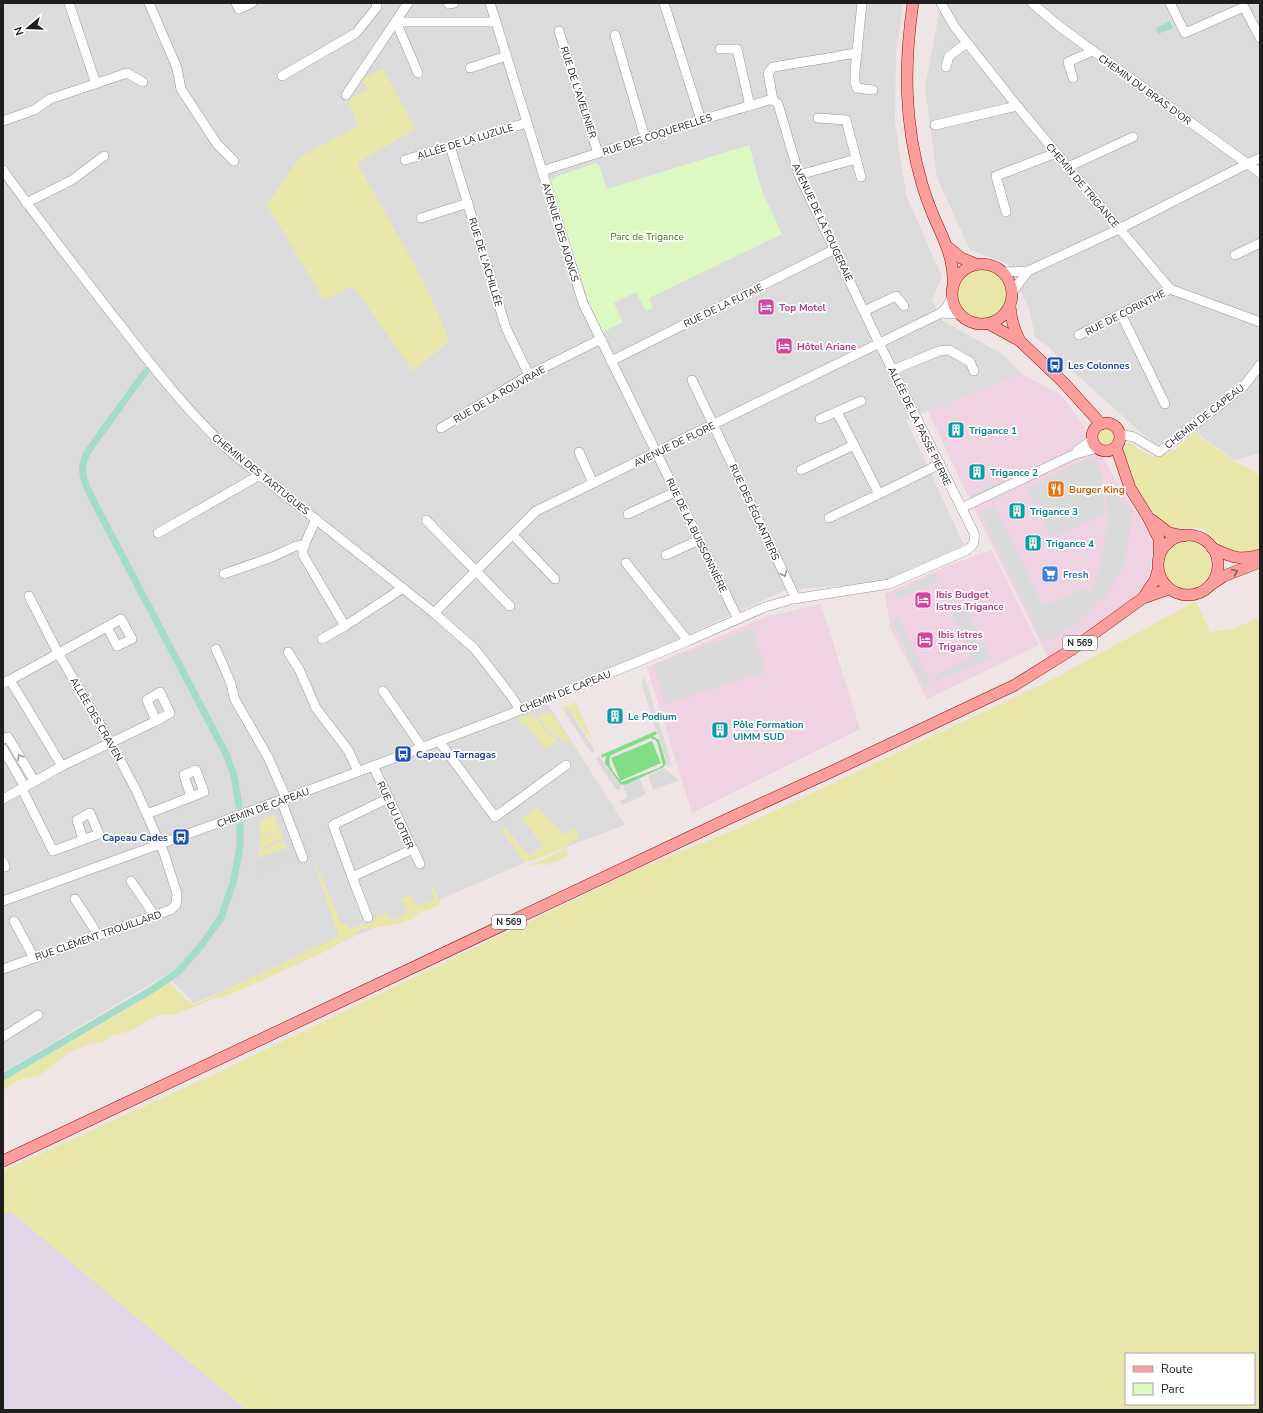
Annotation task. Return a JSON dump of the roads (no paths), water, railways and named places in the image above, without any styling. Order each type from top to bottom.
[{"type":"main road","points":[[913,3],[907,58],[908,113],[912,140],[922,183],[929,204],[948,247],[952,263],[953,303],[961,315],[967,320],[981,324],[989,324],[998,320],[1005,314],[1010,306]]},
{"type":"main road","points":[[948,247],[961,258],[976,264]]},
{"type":"main road","points":[[953,284],[962,271],[969,266],[976,264],[995,266],[1003,272],[1008,277],[1013,291],[1010,306],[1011,316],[1013,326],[1020,341]]},
{"type":"main road","points":[[989,324],[1020,341],[1064,383],[1084,405],[1098,438],[1124,471]]},
{"type":"main road","points":[[1110,423],[1120,434],[1119,443],[1113,450],[1098,438],[1110,423]]},
{"type":"main road","points":[[1116,447],[1130,488],[1148,517],[1159,539],[1159,556]]},
{"type":"main road","points":[[1148,517],[1169,533],[1192,536],[1207,542],[1212,548],[1218,566],[1216,576],[1204,591],[1186,595],[1177,594],[1169,589],[1164,584],[1158,570]]},
{"type":"main road","points":[[1159,556],[1163,548],[1169,542],[1184,536]]},
{"type":"main road","points":[[1212,548],[1225,555],[1237,558],[1249,558],[1260,555]]},
{"type":"main road","name":"N 569","points":[[1143,598],[1155,580],[1158,570],[1159,556]]},
{"type":"main road","points":[[1211,584],[1224,576],[1260,562]]},
{"type":"main road","name":"N 569","points":[[3,1161],[1015,685],[1071,650],[1143,598],[1169,589]]},
{"type":"street","points":[[69,3],[96,84]]},
{"type":"street","points":[[149,3],[177,68],[181,89],[217,144],[234,161]]},
{"type":"street","points":[[237,6],[252,3]]},
{"type":"street","points":[[282,76],[356,33],[377,7],[376,3]]},
{"type":"street","points":[[346,95],[408,3]]},
{"type":"street","points":[[448,3],[454,3]]},
{"type":"street","name":"AVENUE DES AJONCS","points":[[490,3],[583,303],[656,452]]},
{"type":"street","points":[[664,3],[701,120]]},
{"type":"street","points":[[862,3],[855,82],[858,88],[873,90]]},
{"type":"street","name":"CHEMIN DE TRIGANCE","points":[[941,3],[954,26],[1017,106],[1170,288],[1260,322]]},
{"type":"street","name":"CHEMIN DU BRAS D'OR","points":[[1032,3],[1093,51],[1260,173]]},
{"type":"street","points":[[1170,3],[1185,33],[1244,7],[1260,38]]},
{"type":"street","points":[[396,22],[496,22]]},
{"type":"street","points":[[396,22],[418,73]]},
{"type":"street","name":"RUE DE L'AVELINIER","points":[[559,31],[598,153]]},
{"type":"street","points":[[615,35],[645,138]]},
{"type":"street","points":[[946,67],[949,56],[967,43]]},
{"type":"street","points":[[720,49],[737,49],[750,106]]},
{"type":"street","points":[[1073,78],[1068,62],[1093,51]]},
{"type":"street","name":"AVENUE DE LA FOUGERAIE","points":[[857,53],[773,67],[770,68],[768,73],[773,100],[778,104],[799,175],[880,343]]},
{"type":"street","points":[[470,68],[506,56]]},
{"type":"street","points":[[3,121],[34,110],[50,99],[127,73],[143,82]]},
{"type":"street","name":"RUE DES COQUERELLES","points":[[542,171],[701,120],[773,100]]},
{"type":"street","points":[[935,125],[1017,106]]},
{"type":"street","points":[[818,118],[846,120],[861,177]]},
{"type":"street","name":"ALLÉE DE LA LUZULE","points":[[405,160],[526,122]]},
{"type":"street","points":[[1068,167],[1133,137]]},
{"type":"street","name":"RUE DE L'ACHILLÉE","points":[[450,146],[506,328],[529,375]]},
{"type":"street","points":[[1006,212],[996,176],[1056,153]]},
{"type":"street","points":[[26,203],[72,180],[104,156]]},
{"type":"street","points":[[1003,272],[1028,271],[1119,229],[1260,158]]},
{"type":"street","points":[[799,175],[856,159]]},
{"type":"street","name":"CHEMIN DES TARTUGUES","points":[[3,170],[26,203],[152,365],[203,426],[232,453],[434,612],[474,648],[512,697],[520,710]]},
{"type":"street","points":[[421,218],[468,203]]},
{"type":"street","points":[[1235,255],[1260,243]]},
{"type":"street","name":"RUE DE LA FUTAIE","points":[[611,361],[835,249]]},
{"type":"street","points":[[1013,291],[1028,271]]},
{"type":"street","name":"RUE DE CORINTHE","points":[[1079,335],[1170,288]]},
{"type":"street","points":[[864,311],[896,296],[904,306]]},
{"type":"street","points":[[941,313],[947,306],[952,296]]},
{"type":"street","points":[[941,313],[961,315]]},
{"type":"street","name":"AVENUE DE FLORE","points":[[434,612],[536,511],[941,313]]},
{"type":"street","points":[[1122,314],[1165,404]]},
{"type":"street","name":"RUE DE LA ROUVRAIE","points":[[441,428],[529,375],[601,339]]},
{"type":"street","name":"ALLÉE DE LA PASSE PIERRE","points":[[880,343],[961,508]]},
{"type":"street","points":[[893,370],[939,351],[949,350],[970,362],[974,371]]},
{"type":"street","name":"CHEMIN DE CAPEAU","points":[[1120,434],[1134,437],[1159,452],[1244,386],[1260,365]]},
{"type":"street","name":"RUE DES ÉGLANTIERS","points":[[692,380],[796,599]]},
{"type":"street","points":[[820,419],[861,401]]},
{"type":"street","points":[[837,412],[878,494]]},
{"type":"street","points":[[961,508],[1073,455],[1098,438]]},
{"type":"street","points":[[801,470],[854,445]]},
{"type":"street","points":[[579,452],[593,483]]},
{"type":"street","name":"RUE DE LA BUISSONNIÈRE","points":[[656,452],[738,619]]},
{"type":"street","points":[[829,518],[940,464]]},
{"type":"street","points":[[158,533],[260,475]]},
{"type":"street","points":[[628,514],[675,492]]},
{"type":"street","name":"CHEMIN DE CAPEAU","points":[[3,901],[422,748],[520,710],[688,641],[765,607],[796,599],[889,584],[967,550],[974,545],[974,533],[961,508]]},
{"type":"street","points":[[316,519],[303,548],[304,555],[345,626]]},
{"type":"street","points":[[426,520],[475,572],[510,606]]},
{"type":"street","points":[[512,535],[555,579]]},
{"type":"street","points":[[666,555],[699,540]]},
{"type":"street","points":[[224,574],[272,557],[296,546],[305,545]]},
{"type":"street","points":[[626,563],[688,641]]},
{"type":"street","points":[[322,640],[403,588]]},
{"type":"street","name":"ALLÉE DES CRAVEN","points":[[29,596],[58,653],[112,743],[136,790],[159,844]]},
{"type":"street","points":[[62,766],[7,681],[107,627]]},
{"type":"street","points":[[216,649],[230,681],[235,700],[268,757],[284,799],[303,858]]},
{"type":"street","points":[[288,652],[298,669],[316,708],[348,750],[358,771]]},
{"type":"street","points":[[382,691],[422,748]]},
{"type":"street","points":[[3,799],[62,766],[156,721]]},
{"type":"street","points":[[3,738],[8,737],[35,782]]},
{"type":"street","points":[[439,741],[495,817],[566,765]]},
{"type":"street","points":[[3,749],[24,788],[53,851],[83,840]]},
{"type":"street","name":"RUE DU LOTIER","points":[[373,766],[420,864]]},
{"type":"street","points":[[147,814],[191,797]]},
{"type":"street","points":[[368,918],[333,825],[389,798]]},
{"type":"street","name":"RUE CLÉMENT TROUILLARD","points":[[3,969],[170,910],[176,905],[177,894],[164,853],[159,844]]},
{"type":"street","points":[[352,877],[413,850]]},
{"type":"street","points":[[3,862],[5,867],[3,867]]},
{"type":"street","points":[[131,881],[154,915]]},
{"type":"street","points":[[75,900],[98,935]]},
{"type":"street","points":[[14,921],[34,958]]},
{"type":"street","points":[[3,1037],[38,1016]]},
{"type":"waterway","points":[[146,371],[88,451],[83,465],[85,483],[225,752],[234,775],[239,806]]},
{"type":"waterway","points":[[3,1077],[153,989],[178,972],[200,947],[221,918],[233,883],[240,844],[240,826]]},
{"type":"place","name":"Top Motel","points":[[766,307]]},
{"type":"place","name":"Hôtel Ariane","points":[[784,346]]},
{"type":"place","name":"Les Colonnes","points":[[1055,365]]},
{"type":"place","name":"Trigance 1","points":[[956,430]]},
{"type":"place","name":"Trigance 2","points":[[977,472]]},
{"type":"place","name":"Burger King","points":[[1056,489]]},
{"type":"place","name":"Trigance 3","points":[[1017,511]]},
{"type":"place","name":"Trigance 4","points":[[1033,543]]},
{"type":"place","name":"Fresh","points":[[1050,574]]},
{"type":"place","name":"Ibis Budget Istres Trigance","points":[[923,600]]},
{"type":"place","name":"Ibis Istres Trigance","points":[[925,640]]},
{"type":"place","name":"Le Podium","points":[[615,716]]},
{"type":"place","name":"Pôle Formation UIMM SUD","points":[[720,730]]},
{"type":"place","name":"Capeau Tarnagas","points":[[403,754]]},
{"type":"place","name":"Capeau Cades","points":[[181,837]]},
{"type":"park label","name":"Parc de Trigance","points":[[647,236]]}]
